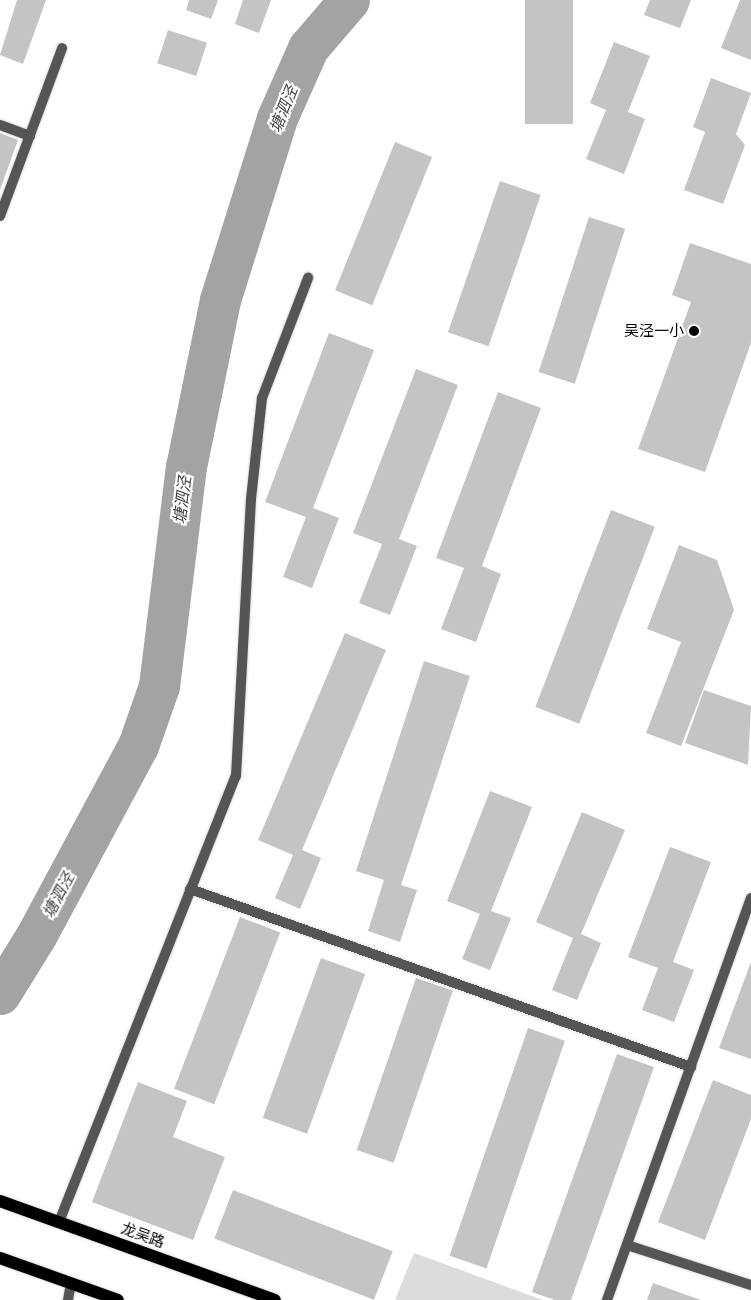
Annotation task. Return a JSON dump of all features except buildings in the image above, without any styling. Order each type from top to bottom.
[{"type":"main road","name":"龙吴路","points":[[0,1201],[275,1300]]},
{"type":"main road","points":[[0,1258],[118,1300]]},
{"type":"street","points":[[0,216],[62,48]]},
{"type":"street","points":[[0,125],[30,136]]},
{"type":"street","points":[[59,1222],[236,776],[251,498],[262,398],[308,278]]},
{"type":"street","points":[[190,889],[690,1067]]},
{"type":"street","points":[[607,1300],[751,898]]},
{"type":"street","points":[[627,1245],[751,1285]]},
{"type":"street","points":[[68,1300],[71,1283]]},
{"type":"shaded area","points":[[414,1253],[543,1300],[395,1300]]},
{"type":"waterway","name":"塘泗泾","points":[[0,994],[37,934],[138,746],[159,686],[186,467],[220,300],[277,118],[308,48],[349,0]]},
{"type":"place","name":"吴泾一小","points":[[694,331]]}]
